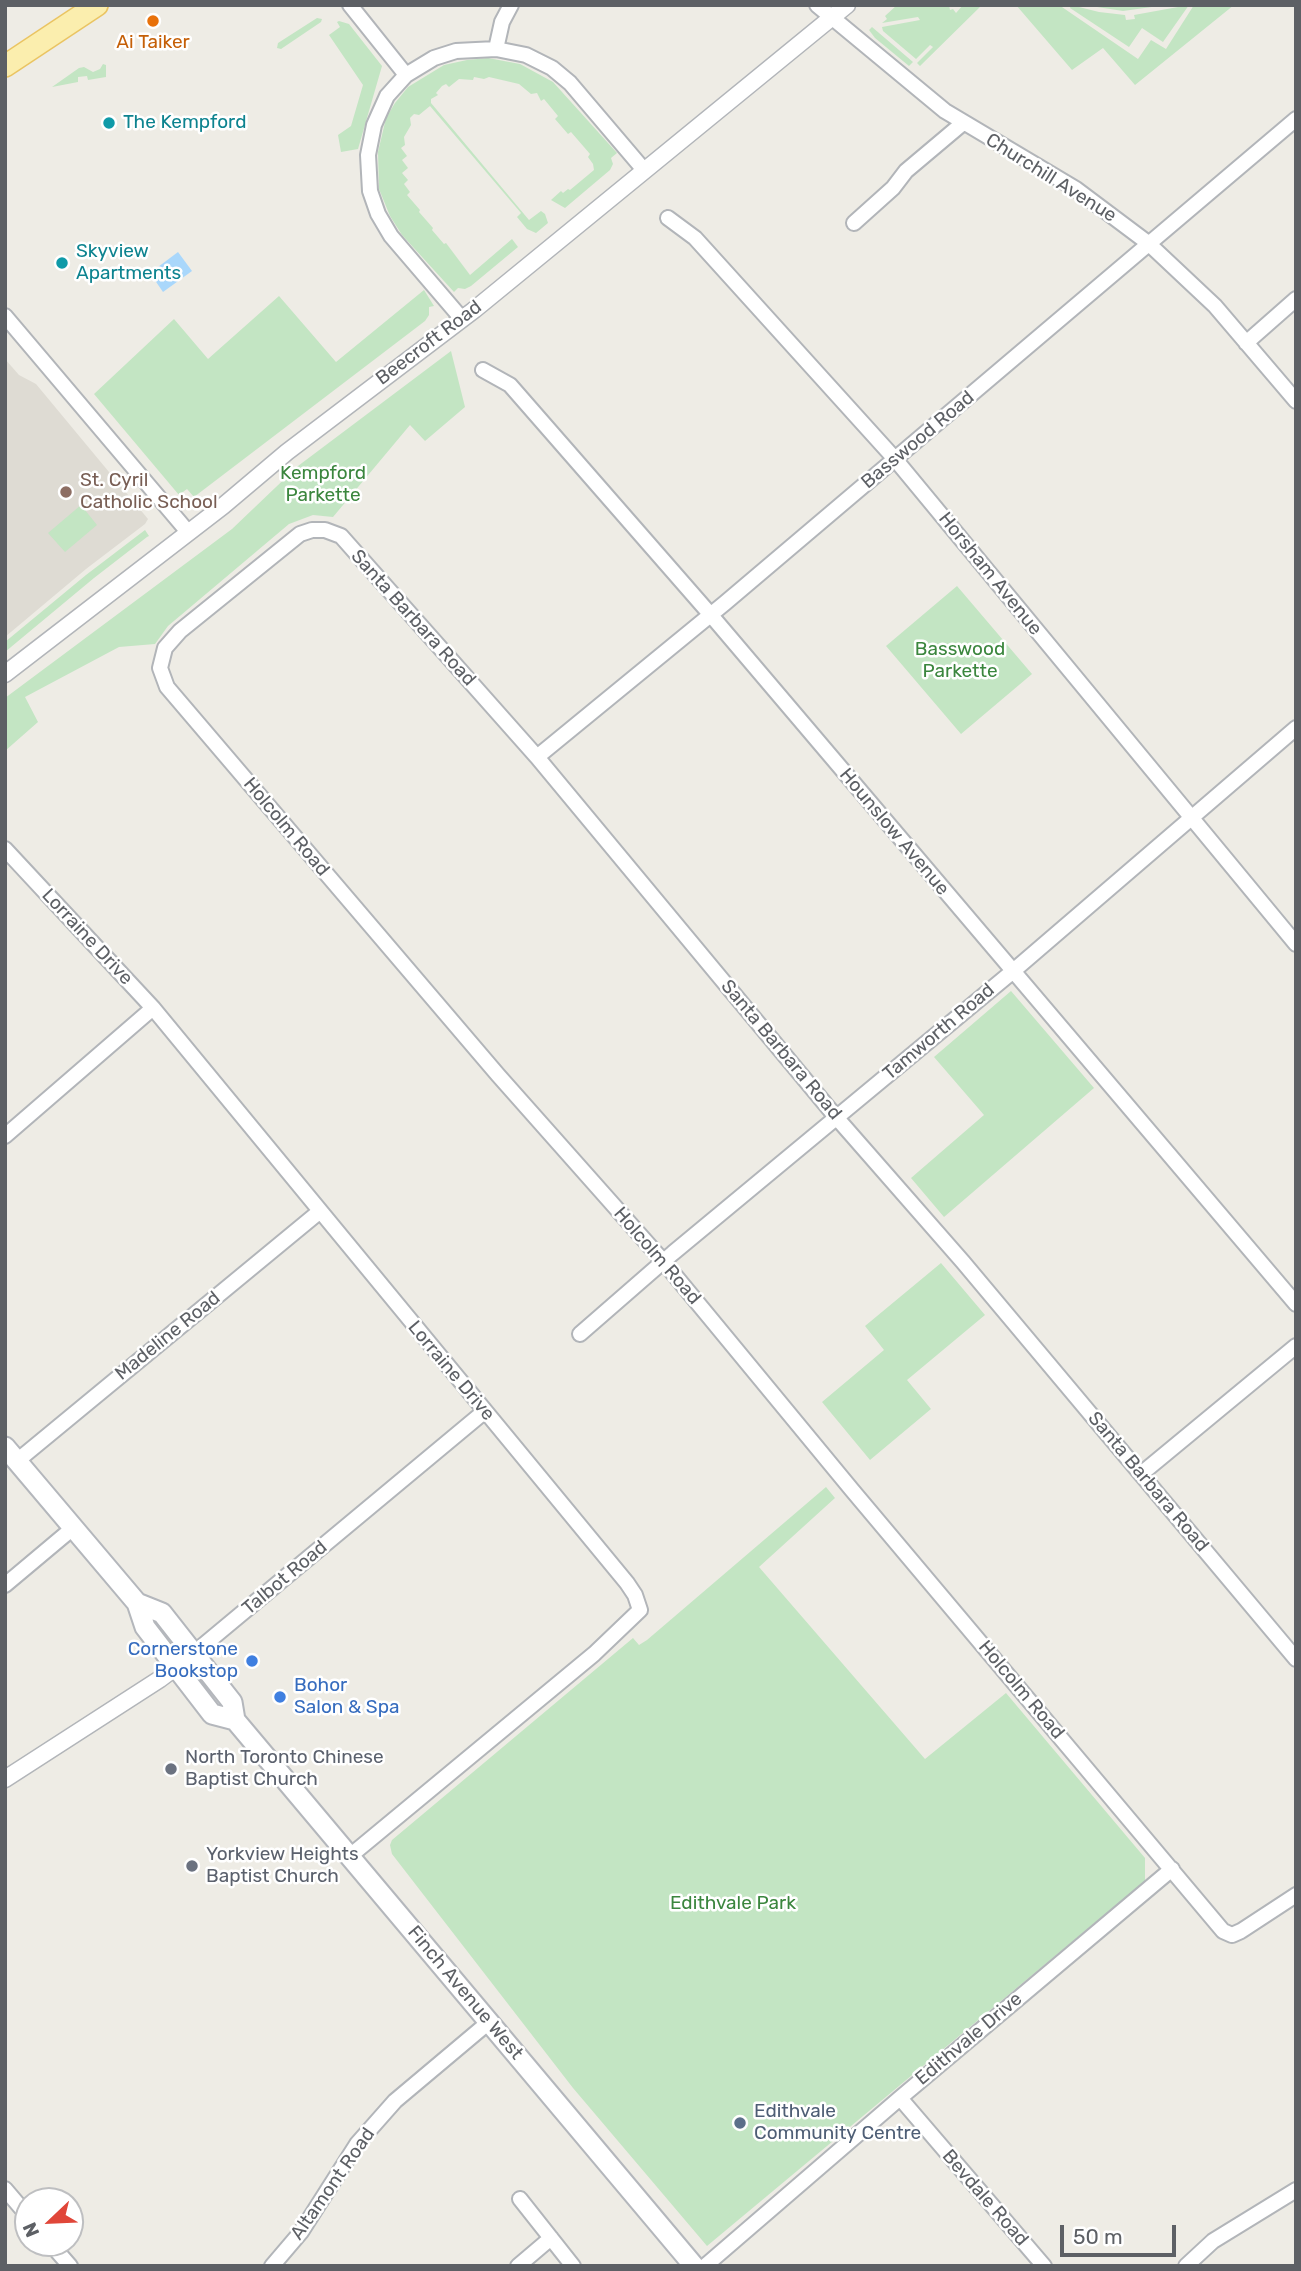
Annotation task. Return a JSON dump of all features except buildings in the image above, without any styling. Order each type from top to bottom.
[{"type":"main road","points":[[5,66],[97,5]]},
{"type":"main road","name":"Finch Avenue West","points":[[9,1452],[137,1603],[145,1627],[212,1714],[235,1720]]},
{"type":"main road","name":"Finch Avenue West","points":[[137,1603],[162,1613],[232,1702],[235,1720],[694,2266]]},
{"type":"street","points":[[350,5],[406,75]]},
{"type":"street","points":[[496,49],[502,22],[512,5]]},
{"type":"street","name":"Churchill Avenue","points":[[817,5],[923,94],[963,123],[1076,189],[1148,243],[1199,290],[1296,401]]},
{"type":"street","name":"Beecroft Road","points":[[5,674],[223,506],[287,452],[462,319],[847,5]]},
{"type":"street","points":[[462,319],[391,236],[380,218],[370,191],[368,155],[374,125],[387,96],[406,75],[434,58],[471,49],[496,49],[526,55],[557,72],[581,95],[644,170]]},
{"type":"street","name":"Basswood Road","points":[[537,757],[895,459],[1296,119]]},
{"type":"street","points":[[854,222],[893,188],[906,171],[963,123]]},
{"type":"street","name":"Horsham Avenue","points":[[668,218],[695,238],[895,459],[1296,944]]},
{"type":"street","points":[[1246,343],[1296,299]]},
{"type":"street","points":[[5,316],[188,532]]},
{"type":"street","name":"Hounslow Avenue","points":[[483,370],[510,385],[710,614],[1296,1304]]},
{"type":"street","name":"Santa Barbara Road","points":[[240,583],[300,534],[325,530],[341,536],[537,757],[836,1117],[1296,1659]]},
{"type":"street","name":"Holcolm Road","points":[[240,583],[180,631],[165,648],[160,668],[167,687],[489,1065],[663,1261],[1223,1931],[1232,1935],[1296,1895]]},
{"type":"street","name":"Tamworth Road","points":[[580,1334],[663,1261],[1012,972],[1296,728]]},
{"type":"street","name":"Lorraine Drive","points":[[5,849],[153,1008],[635,1595],[640,1610],[594,1654],[350,1856]]},
{"type":"street","points":[[5,1136],[153,1008]]},
{"type":"street","name":"Madeline Road","points":[[9,1452],[319,1212]]},
{"type":"street","points":[[1141,1474],[1296,1346]]},
{"type":"street","name":"Talbot Road","points":[[5,1779],[193,1654],[485,1411]]},
{"type":"street","points":[[5,1585],[74,1528]]},
{"type":"street","name":"Edithvale Drive","points":[[705,2266],[1172,1869]]},
{"type":"street","name":"Altamont Road","points":[[272,2266],[302,2232],[357,2144],[395,2101],[489,2022]]},
{"type":"street","name":"Bevdale Road","points":[[900,2098],[1044,2266]]},
{"type":"street","points":[[1186,2266],[1213,2241],[1296,2190]]},
{"type":"street","points":[[520,2199],[573,2266]]},
{"type":"street","points":[[518,2266],[551,2238]]},
{"type":"shaded area","name":"St. Cyril Catholic School","points":[[5,359],[19,375],[36,384],[148,519],[5,637]]},
{"type":"green space","points":[[897,5],[949,5],[950,10],[953,9],[956,13],[963,5],[982,5],[920,66],[917,63],[933,47],[930,45],[916,59],[883,31],[882,27],[920,20],[918,17],[882,23],[887,19],[885,16]]},
{"type":"green space","points":[[1016,5],[1059,5],[1138,59],[1151,40],[1166,49],[1194,5],[1234,5],[1135,85],[1103,48],[1072,70]]},
{"type":"green space","points":[[1071,5],[1125,15],[1126,20],[1135,19],[1134,15],[1189,5],[1163,42],[1142,28],[1129,47],[1070,8]]},
{"type":"green space","points":[[1084,5],[1166,5],[1123,11]]},
{"type":"green space","points":[[317,18],[322,19],[321,22],[281,49],[277,48],[278,43]]},
{"type":"green space","points":[[337,22],[349,24],[382,66],[358,149],[341,152],[338,135],[351,126],[363,85],[329,35],[340,27]]},
{"type":"green space","points":[[872,27],[913,62],[909,66],[875,38],[869,30]]},
{"type":"green space","points":[[488,58],[520,64],[553,82],[617,153],[611,158],[613,164],[610,170],[565,208],[551,200],[561,191],[563,193],[570,190],[594,170],[593,164],[588,157],[590,154],[571,132],[568,134],[555,119],[558,116],[544,99],[541,101],[537,93],[531,94],[519,84],[489,77],[459,79],[449,87],[446,84],[442,86],[436,93],[438,95],[431,99],[431,103],[529,220],[541,211],[548,223],[536,233],[527,229],[517,217],[521,213],[430,106],[419,115],[414,114],[404,137],[405,145],[401,148],[407,156],[402,160],[408,168],[402,173],[408,180],[404,184],[410,192],[407,195],[432,230],[446,243],[470,275],[512,239],[518,247],[471,286],[458,288],[454,292],[402,235],[390,216],[379,189],[378,152],[386,118],[408,87],[444,65]]},
{"type":"green space","points":[[103,64],[106,65],[106,77],[88,80],[87,76],[78,77],[78,82],[52,87],[79,68],[84,67],[93,72]]},
{"type":"green space","points":[[424,290],[434,306],[429,307],[429,315],[425,321],[194,497],[187,489],[179,495],[94,394],[174,319],[208,359],[279,296],[336,362]]},
{"type":"green space","name":"Kempford Parkette","points":[[451,351],[465,407],[425,441],[410,425],[333,517],[313,515],[289,524],[168,626],[155,644],[119,647],[25,697],[38,722],[5,751],[5,698],[232,529],[298,466]]},
{"type":"green space","points":[[81,505],[97,525],[65,552],[48,533]]},
{"type":"green space","points":[[145,530],[149,536],[5,652],[5,642]]},
{"type":"green space","name":"Basswood Parkette","points":[[957,586],[1032,674],[961,734],[886,646]]},
{"type":"green space","points":[[1011,991],[1094,1088],[944,1217],[911,1178],[984,1115],[934,1057]]},
{"type":"green space","points":[[941,1263],[985,1315],[907,1380],[931,1409],[870,1460],[822,1402],[884,1350],[865,1326]]},
{"type":"green space","name":"Edithvale Park","points":[[826,1487],[835,1498],[759,1567],[925,1759],[1006,1693],[1145,1858],[1145,1881],[707,2246],[573,2088],[392,1854],[390,1845],[392,1840],[633,1638],[639,1645],[647,1640]]},
{"type":"water","points":[[178,252],[192,271],[163,292],[150,273]]},
{"type":"place","name":"Ai Taiker","points":[[153,21]]},
{"type":"place","name":"The Kempford","points":[[109,123]]},
{"type":"place","name":"Skyview Apartments","points":[[62,263]]},
{"type":"place","name":"St. Cyril Catholic School","points":[[66,492]]},
{"type":"place","name":"Cornerstone Bookstop","points":[[252,1661]]},
{"type":"place","name":"Bohor Salon & Spa","points":[[280,1697]]},
{"type":"place","name":"North Toronto Chinese Baptist Church","points":[[171,1769]]},
{"type":"place","name":"Yorkview Heights Baptist Church","points":[[192,1866]]},
{"type":"place","name":"Edithvale Community Centre","points":[[740,2123]]}]
